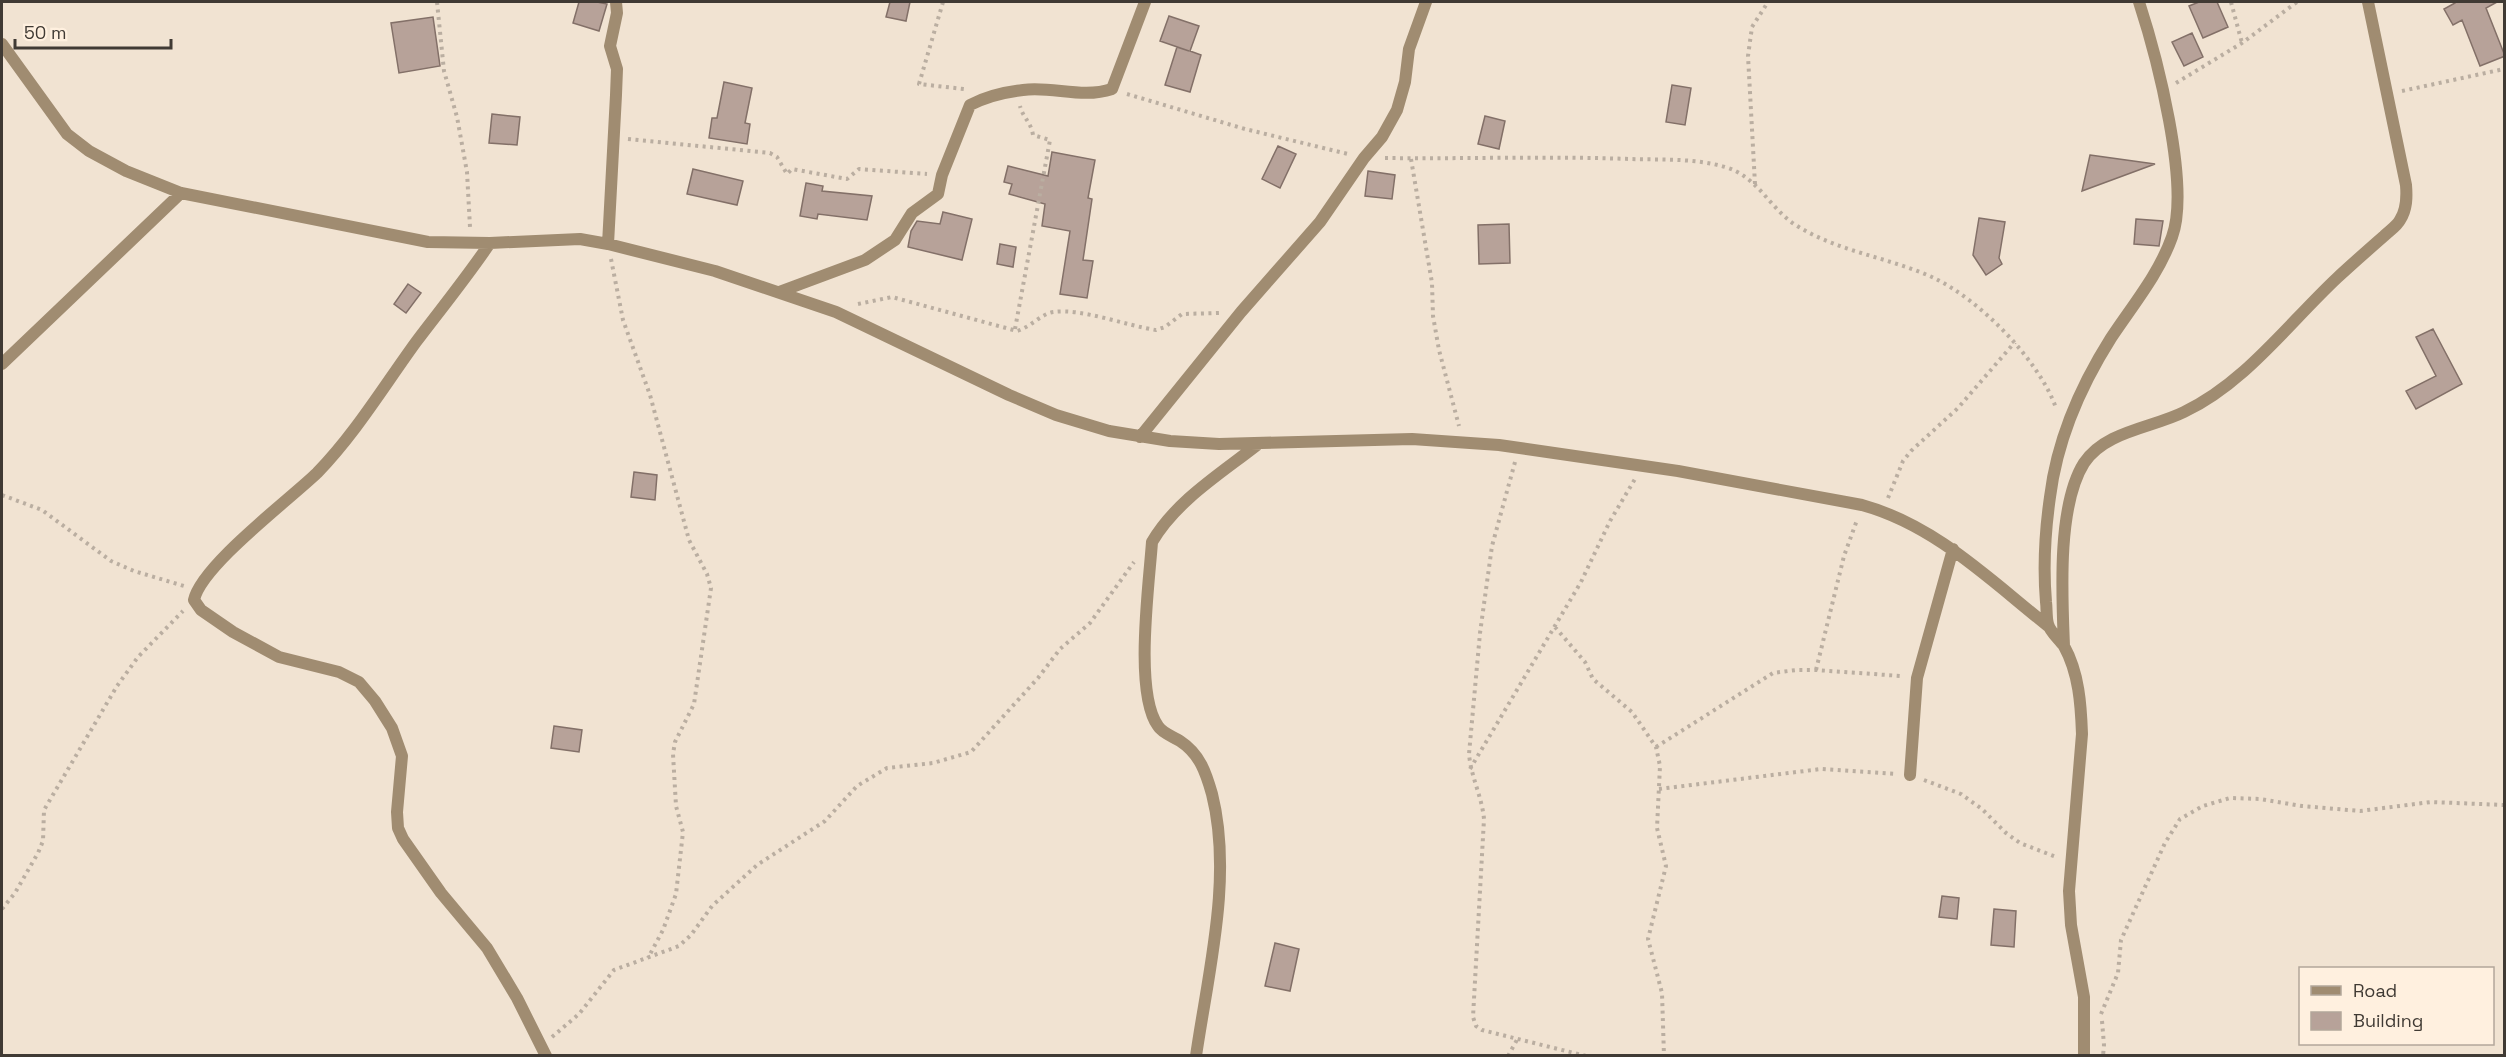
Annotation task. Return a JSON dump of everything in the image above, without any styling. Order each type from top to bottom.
[{"type":"street","points":[[608,244],[616,69],[610,46],[617,13],[616,2]]},
{"type":"street","points":[[779,292],[865,260],[895,240],[912,213],[938,194],[942,175],[970,105],[988,96],[1023,90],[1097,94],[1112,89],[1145,2]]},
{"type":"street","points":[[1140,437],[1241,312],[1320,222],[1364,158],[1382,137],[1397,110],[1405,82],[1409,49],[1426,2]]},
{"type":"street","points":[[2048,626],[2044,573],[2046,537],[2050,497],[2064,431],[2091,371],[2153,275],[2174,235],[2177,202],[2176,171],[2163,91],[2139,2]]},
{"type":"street","points":[[2064,647],[2062,555],[2072,490],[2084,464],[2095,450],[2110,441],[2184,412],[2226,385],[2400,221],[2407,204],[2406,185],[2368,2]]},
{"type":"street","points":[[2,44],[67,134],[88,151],[126,171],[181,193],[428,242],[490,243],[580,239],[715,271],[861,322],[1056,415],[1109,431],[1170,441],[1257,445],[1412,439],[1519,448],[1643,465],[1862,505],[1910,523],[1953,549],[2048,626],[2064,647],[2079,689],[2082,734],[2070,862],[2071,925],[2084,997],[2084,1056]]},
{"type":"street","points":[[2,364],[181,193]]},
{"type":"street","points":[[490,243],[361,421],[317,472],[247,536],[195,595],[201,610],[232,632],[279,657],[339,672],[359,682],[375,701],[392,728],[402,756],[398,828],[403,839],[441,893],[487,948],[517,998],[544,1051]]},
{"type":"street","points":[[1196,1056],[1219,902],[1219,842],[1213,797],[1204,765],[1187,746],[1158,728],[1149,706],[1145,663],[1152,542],[1161,527],[1182,505],[1257,445]]},
{"type":"street","points":[[1910,775],[1917,678],[1953,549]]},
{"type":"path","points":[[437,2],[444,71],[457,117],[467,172],[471,243]]},
{"type":"path","points":[[943,2],[919,84],[967,89]]},
{"type":"path","points":[[1755,185],[1748,56],[1752,27],[1768,2]]},
{"type":"path","points":[[2231,2],[2242,44]]},
{"type":"path","points":[[2163,91],[2242,44],[2297,2]]},
{"type":"path","points":[[2387,94],[2505,69]]},
{"type":"path","points":[[1112,89],[1245,129],[1364,158],[1494,159],[1557,156],[1695,161],[1726,167],[1750,179],[1793,223],[1814,235],[1935,279],[1982,312],[2015,342],[2050,392],[2064,431]]},
{"type":"path","points":[[1015,329],[1050,140],[1033,135],[1031,123],[1022,113],[1017,92]]},
{"type":"path","points":[[613,137],[770,153],[777,157],[787,174],[792,169],[847,178],[859,170],[942,175]]},
{"type":"path","points":[[1411,159],[1432,283],[1439,350],[1451,389],[1463,443]]},
{"type":"path","points":[[608,244],[622,320],[650,395],[689,540],[707,574],[711,588],[694,704],[675,742],[673,754],[676,806],[683,832],[676,894],[663,930],[648,958]]},
{"type":"path","points":[[856,303],[863,304],[892,297],[1017,331],[1028,328],[1050,313],[1057,311],[1096,316],[1156,330],[1165,327],[1182,314],[1241,312]]},
{"type":"path","points":[[1883,511],[1903,461],[1958,408],[2015,342]]},
{"type":"path","points":[[1519,448],[1492,546],[1485,588],[1469,754],[1470,769],[1482,801],[1484,819],[1473,1017],[1476,1026],[1482,1030],[1586,1056]]},
{"type":"path","points":[[1470,769],[1555,627],[1643,465]]},
{"type":"path","points":[[2,495],[42,510],[111,561],[195,595],[138,657],[117,686],[44,810],[43,841],[39,853],[15,893],[2,909]]},
{"type":"path","points":[[1816,670],[1844,556],[1862,505]]},
{"type":"path","points":[[544,1051],[579,1014],[615,970],[679,946],[691,935],[712,906],[757,865],[825,821],[857,786],[876,773],[900,765],[933,763],[971,752],[1031,686],[1060,650],[1090,623],[1124,573],[1152,542]]},
{"type":"path","points":[[1555,627],[1585,662],[1593,679],[1632,712],[1656,747],[1660,766],[1657,828],[1666,866],[1648,939],[1662,993],[1664,1056]]},
{"type":"path","points":[[1656,747],[1773,674],[1796,670],[1816,670],[1917,678]]},
{"type":"path","points":[[1659,789],[1821,769],[1910,775],[1961,794],[1982,809],[2006,833],[2020,843],[2070,862]]},
{"type":"path","points":[[2101,1014],[2118,973],[2121,940],[2165,843],[2180,819],[2203,806],[2230,798],[2260,799],[2302,806],[2360,811],[2431,802],[2505,805]]},
{"type":"path","points":[[1508,1056],[1518,1038]]},
{"type":"building","points":[[579,2],[607,4],[599,31],[573,23]]},
{"type":"building","points":[[890,2],[910,2],[906,21],[886,17]]},
{"type":"building","points":[[2199,2],[2217,2],[2228,27],[2203,38],[2189,6]]},
{"type":"building","points":[[2455,2],[2497,2],[2486,8],[2505,56],[2480,66],[2462,20],[2453,25],[2444,9]]},
{"type":"building","points":[[1169,16],[1199,26],[1190,51],[1201,55],[1190,92],[1165,85],[1177,47],[1189,51],[1160,41]]},
{"type":"building","points":[[433,17],[440,66],[399,73],[391,23]]},
{"type":"building","points":[[2192,33],[2203,57],[2184,66],[2172,42]]},
{"type":"building","points":[[724,82],[752,88],[745,123],[750,124],[747,144],[709,138],[712,118],[717,118]]},
{"type":"building","points":[[1672,85],[1691,88],[1685,125],[1666,122]]},
{"type":"building","points":[[492,114],[520,117],[517,145],[489,143]]},
{"type":"building","points":[[1485,116],[1505,121],[1499,149],[1478,144]]},
{"type":"building","points":[[1278,146],[1296,154],[1280,188],[1262,179]]},
{"type":"building","points":[[1052,152],[1095,160],[1088,198],[1092,199],[1083,260],[1093,261],[1087,298],[1060,294],[1070,231],[1042,226],[1045,204],[1009,194],[1012,184],[1004,182],[1008,166],[1048,176]]},
{"type":"building","points":[[2090,155],[2155,164],[2082,191]]},
{"type":"building","points":[[693,169],[743,181],[737,205],[687,194]]},
{"type":"building","points":[[1368,171],[1395,175],[1392,199],[1365,196]]},
{"type":"building","points":[[806,183],[823,186],[822,191],[872,196],[867,220],[818,214],[817,219],[800,216]]},
{"type":"building","points":[[943,212],[972,219],[962,260],[908,247],[911,231],[917,221],[940,224]]},
{"type":"building","points":[[1979,218],[2005,222],[1999,258],[2002,264],[1986,275],[1973,255]]},
{"type":"building","points":[[2136,219],[2163,221],[2159,246],[2134,244]]},
{"type":"building","points":[[1509,224],[1510,263],[1479,264],[1478,225]]},
{"type":"building","points":[[1000,244],[1016,247],[1013,267],[997,264]]},
{"type":"building","points":[[408,284],[421,293],[406,313],[394,304]]},
{"type":"building","points":[[2433,329],[2462,384],[2416,409],[2406,391],[2436,376],[2416,337]]},
{"type":"building","points":[[634,472],[657,475],[655,500],[631,497]]},
{"type":"building","points":[[554,726],[582,730],[579,752],[551,748]]},
{"type":"building","points":[[1942,896],[1959,898],[1957,919],[1939,917]]},
{"type":"building","points":[[1994,909],[2016,911],[2014,947],[1991,945]]},
{"type":"building","points":[[1275,943],[1299,949],[1290,991],[1265,986]]}]
